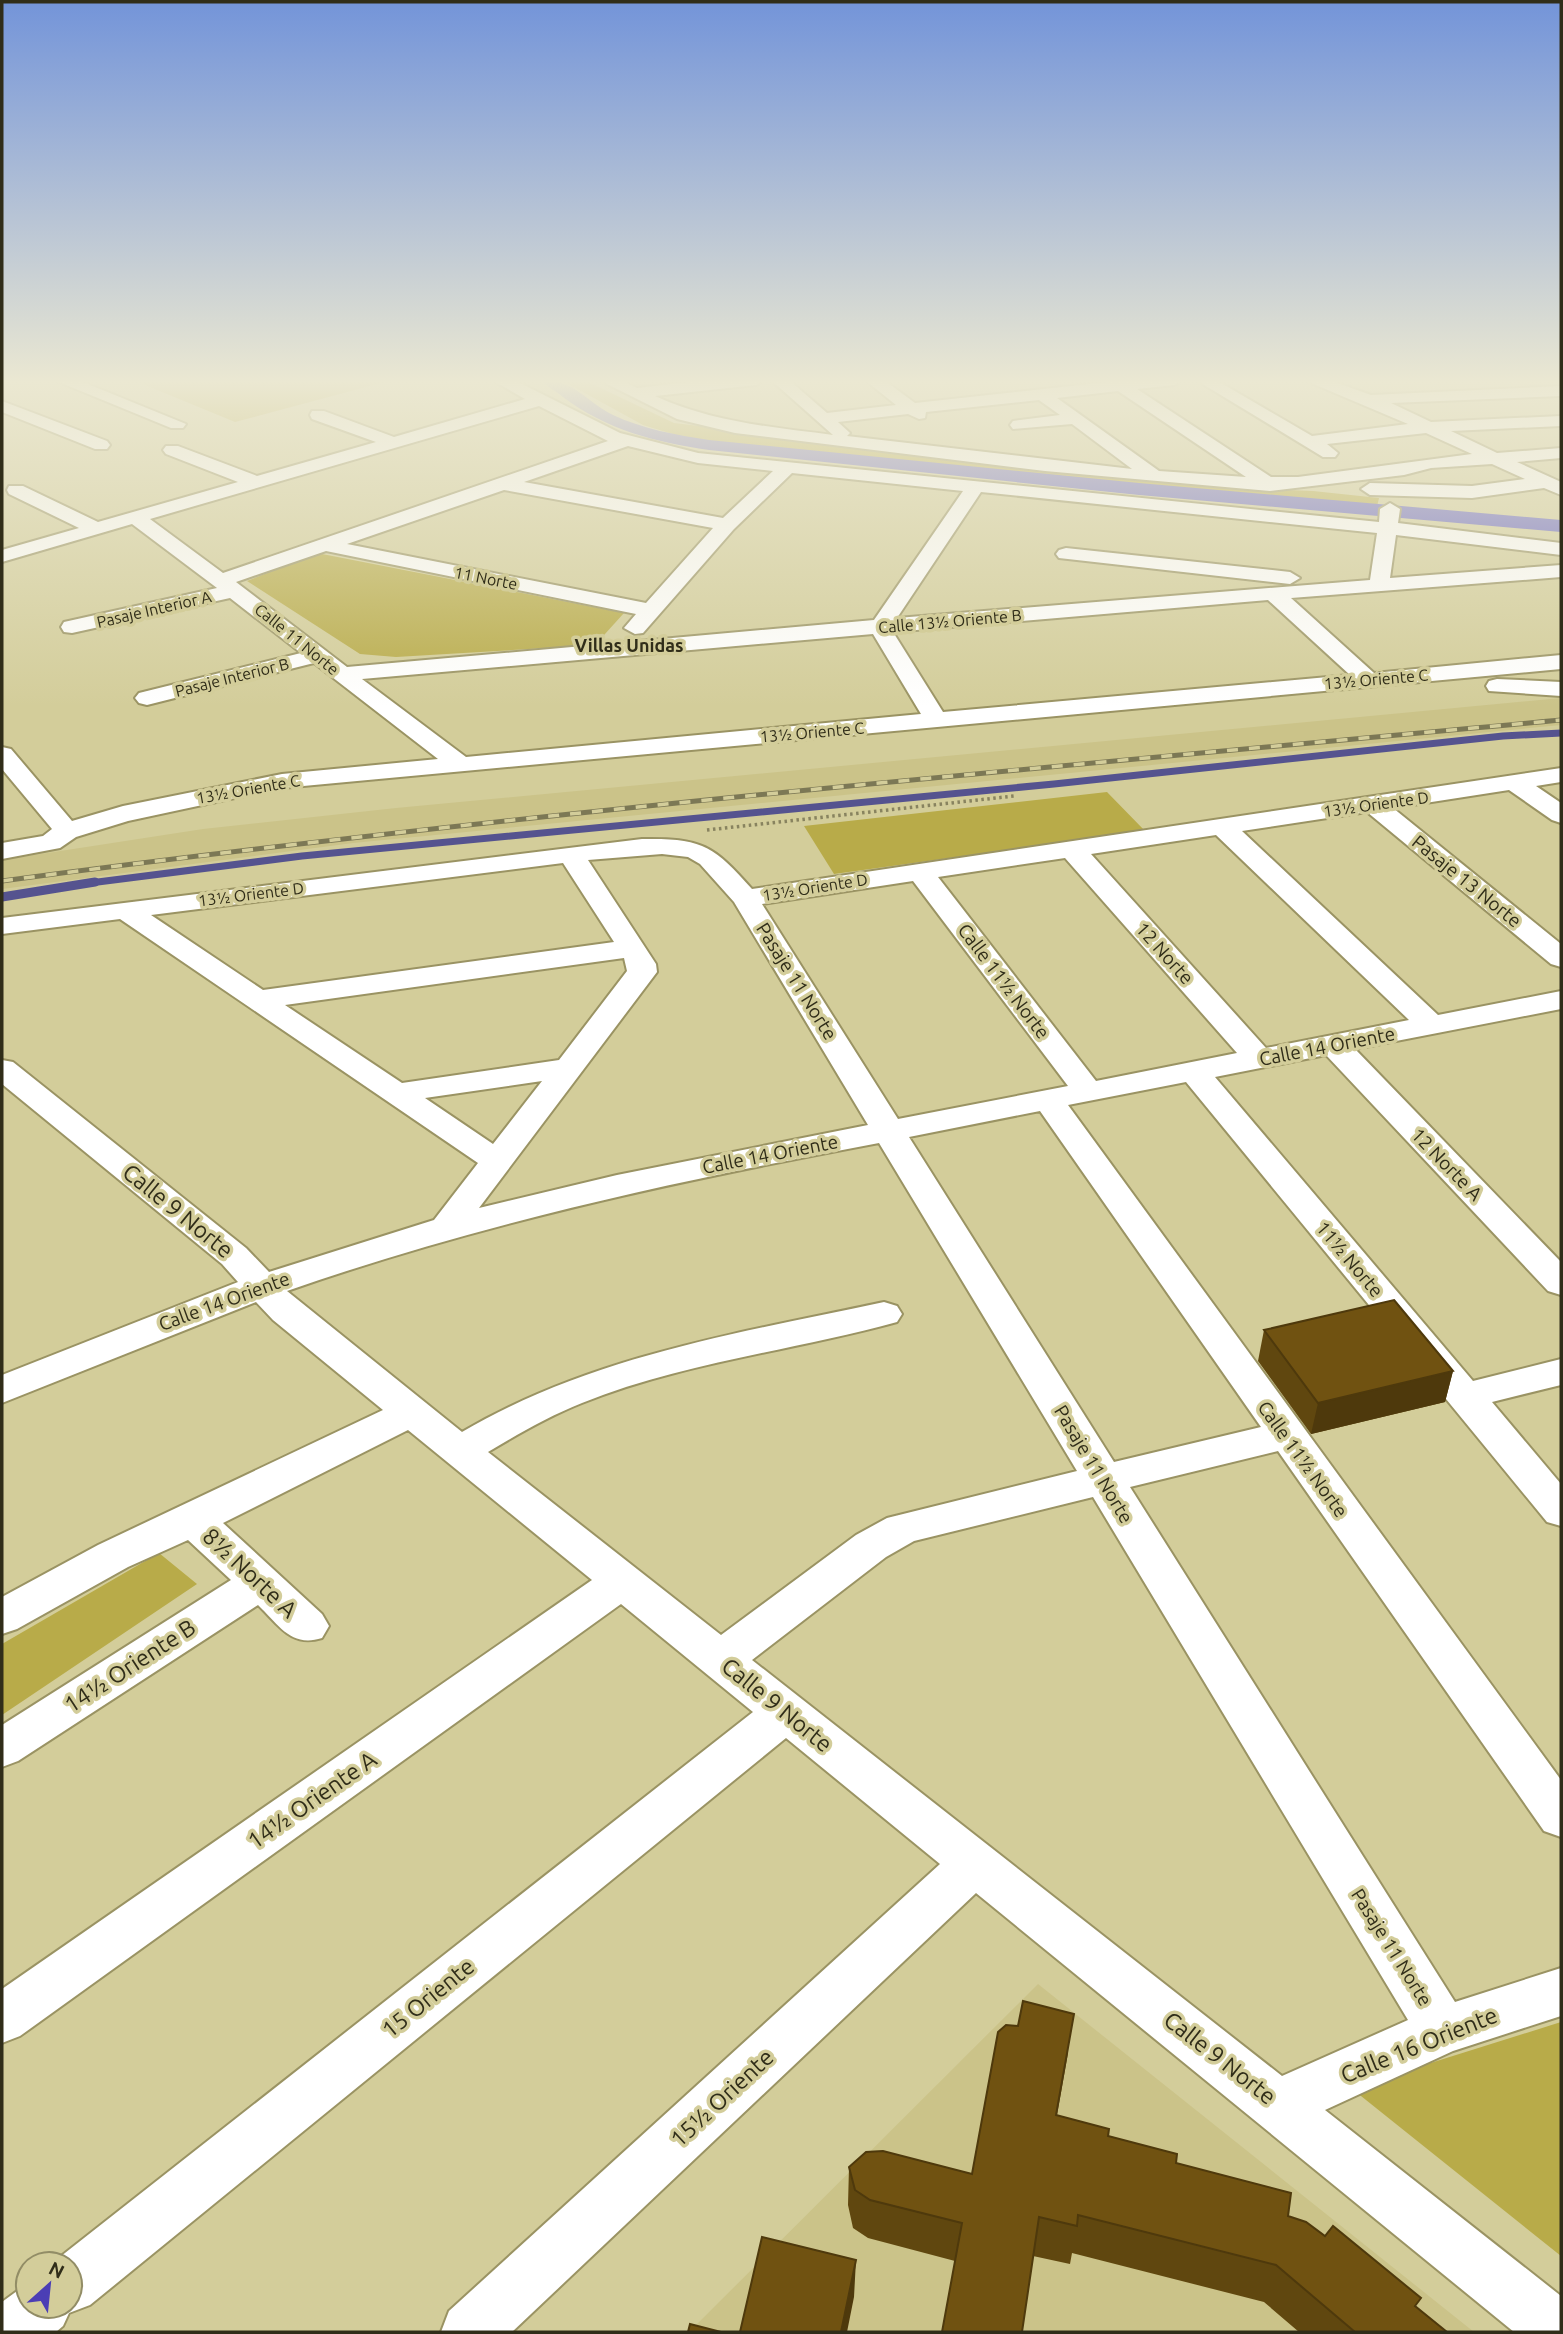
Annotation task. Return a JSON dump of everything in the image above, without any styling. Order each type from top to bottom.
[{"type":"street","points":[[2,556],[225,489]]},
{"type":"street","name":"Pasaje Interior A","points":[[72,627],[229,585],[324,545],[484,489]]},
{"type":"street","points":[[533,489],[727,525]]},
{"type":"street","points":[[620,650],[648,610],[764,489]]},
{"type":"street","points":[[936,720],[880,628],[974,489]]},
{"type":"street","points":[[1008,489],[1390,511],[1477,492],[1511,489]]},
{"type":"street","points":[[1317,489],[1390,511],[1414,531],[1561,549]]},
{"type":"street","points":[[1378,586],[1395,489]]},
{"type":"street","points":[[16,491],[95,528]]},
{"type":"street","name":"Calle 11 Norte","points":[[133,516],[229,585],[340,674],[460,764]]},
{"type":"street","name":"11 Norte","points":[[324,545],[648,610]]},
{"type":"street","points":[[1066,554],[1151,563],[1264,588],[1369,680]]},
{"type":"street","points":[[1135,604],[1151,563]]},
{"type":"street","name":"Calle 13½ Oriente B","points":[[340,674],[880,628],[1135,604],[1264,588],[1355,588],[1561,571]]},
{"type":"street","name":"Pasaje Interior B","points":[[147,698],[317,656]]},
{"type":"street","name":"13½ Oriente C","points":[[2,851],[66,834],[123,814],[257,784],[1369,680],[1557,665]]},
{"type":"street","points":[[1177,712],[1436,689],[1509,685],[1561,689]]},
{"type":"street","points":[[2,754],[66,834]]},
{"type":"street","name":"13½ Oriente D","points":[[2,926],[570,854],[664,847],[708,856],[745,898],[1561,775]]},
{"type":"street","points":[[1515,783],[1561,816]]},
{"type":"street","name":"Pasaje 13 Norte","points":[[1374,804],[1561,958]]},
{"type":"street","points":[[1222,826],[1431,1025]]},
{"type":"street","name":"12 Norte","points":[[1071,848],[1259,1059]]},
{"type":"street","points":[[447,1227],[642,972],[642,964],[570,854]]},
{"type":"street","name":"Calle 11½ Norte","points":[[920,872],[1088,1091]]},
{"type":"street","name":"Pasaje 11 Norte","points":[[745,898],[1443,2030]]},
{"type":"street","points":[[123,909],[497,1161]]},
{"type":"street","points":[[257,1000],[631,948]]},
{"type":"street","name":"Calle 14 Oriente","points":[[2,1390],[170,1320],[264,1286],[447,1227],[619,1184],[1561,1000]]},
{"type":"street","name":"12 Norte A","points":[[1333,1044],[1561,1283]]},
{"type":"street","points":[[397,1093],[568,1068]]},
{"type":"street","name":"Calle 9 Norte","points":[[2,1069],[234,1256],[286,1312],[974,1864],[1279,2104],[1560,2332]]},
{"type":"street","name":"11½ Norte","points":[[1194,1072],[1561,1511]]},
{"type":"street","name":"Calle 11½ Norte","points":[[1048,1100],[1561,1816]]},
{"type":"street","points":[[460,1451],[506,1423],[592,1385],[695,1355],[884,1314]]},
{"type":"street","points":[[1464,1396],[1561,1372]]},
{"type":"street","points":[[2,1617],[113,1556],[193,1520],[411,1412]]},
{"type":"street","points":[[720,1660],[871,1546],[902,1529],[1285,1434]]},
{"type":"street","name":"8½ Norte A","points":[[193,1520],[258,1584],[307,1626]]},
{"type":"street","name":"14½ Oriente A","points":[[2,2019],[622,1581]]},
{"type":"street","name":"14½ Oriente B","points":[[2,1748],[258,1584]]},
{"type":"street","name":"15 Oriente","points":[[84,2274],[786,1712]]},
{"type":"street","name":"15½ Oriente","points":[[470,2332],[974,1864]]},
{"type":"street","name":"Calle 16 Oriente","points":[[1279,2104],[1443,2030],[1561,1992]]},
{"type":"street","points":[[11,2332],[26,2320]]},
{"type":"path","points":[[664,847],[707,830],[1014,796]]},
{"type":"shaded area","points":[[1153,489],[1313,491],[1379,498],[1376,511]]},
{"type":"shaded area","points":[[317,553],[624,613],[595,645],[396,657],[360,654],[247,581]]},
{"type":"shaded area","points":[[1561,698],[1561,725],[353,843],[2,889],[2,860],[203,829],[396,808]]},
{"type":"shaded area","points":[[1107,792],[1145,831],[834,874],[804,826]]},
{"type":"shaded area","points":[[159,1553],[197,1584],[2,1715],[2,1644]]},
{"type":"shaded area","points":[[1038,1984],[1474,2332],[689,2332]]},
{"type":"shaded area","points":[[1561,2022],[1561,2256],[1351,2088]]},
{"type":"building","points":[[1394,1300],[1453,1371],[1318,1403],[1264,1330]]},
{"type":"building","points":[[1023,2001],[1074,2014],[1056,2115],[1109,2129],[1108,2136],[1177,2154],[1176,2163],[1291,2193],[1288,2216],[1306,2222],[1325,2236],[1333,2226],[1421,2298],[1415,2306],[1447,2332],[1355,2332],[1276,2265],[1078,2215],[1077,2226],[1039,2217],[1022,2332],[942,2332],[962,2223],[870,2200],[855,2190],[849,2167],[866,2152],[883,2151],[972,2174],[998,2032],[1006,2025],[1018,2026]]},
{"type":"building","points":[[762,2237],[856,2260],[841,2332],[740,2332]]},
{"type":"building","points":[[690,2324],[721,2332],[688,2332]]},
{"type":"waterway","points":[[1138,489],[1561,526]]},
{"type":"waterway","points":[[85,884],[302,856],[1054,784],[1503,736],[1561,733]]},
{"type":"waterway","points":[[85,884],[95,882]]},
{"type":"waterway","points":[[2,897],[85,884]]},
{"type":"railway","points":[[2,881],[586,812],[1561,720]]},
{"type":"district","name":"Villas Unidas","points":[[629,646]]}]
